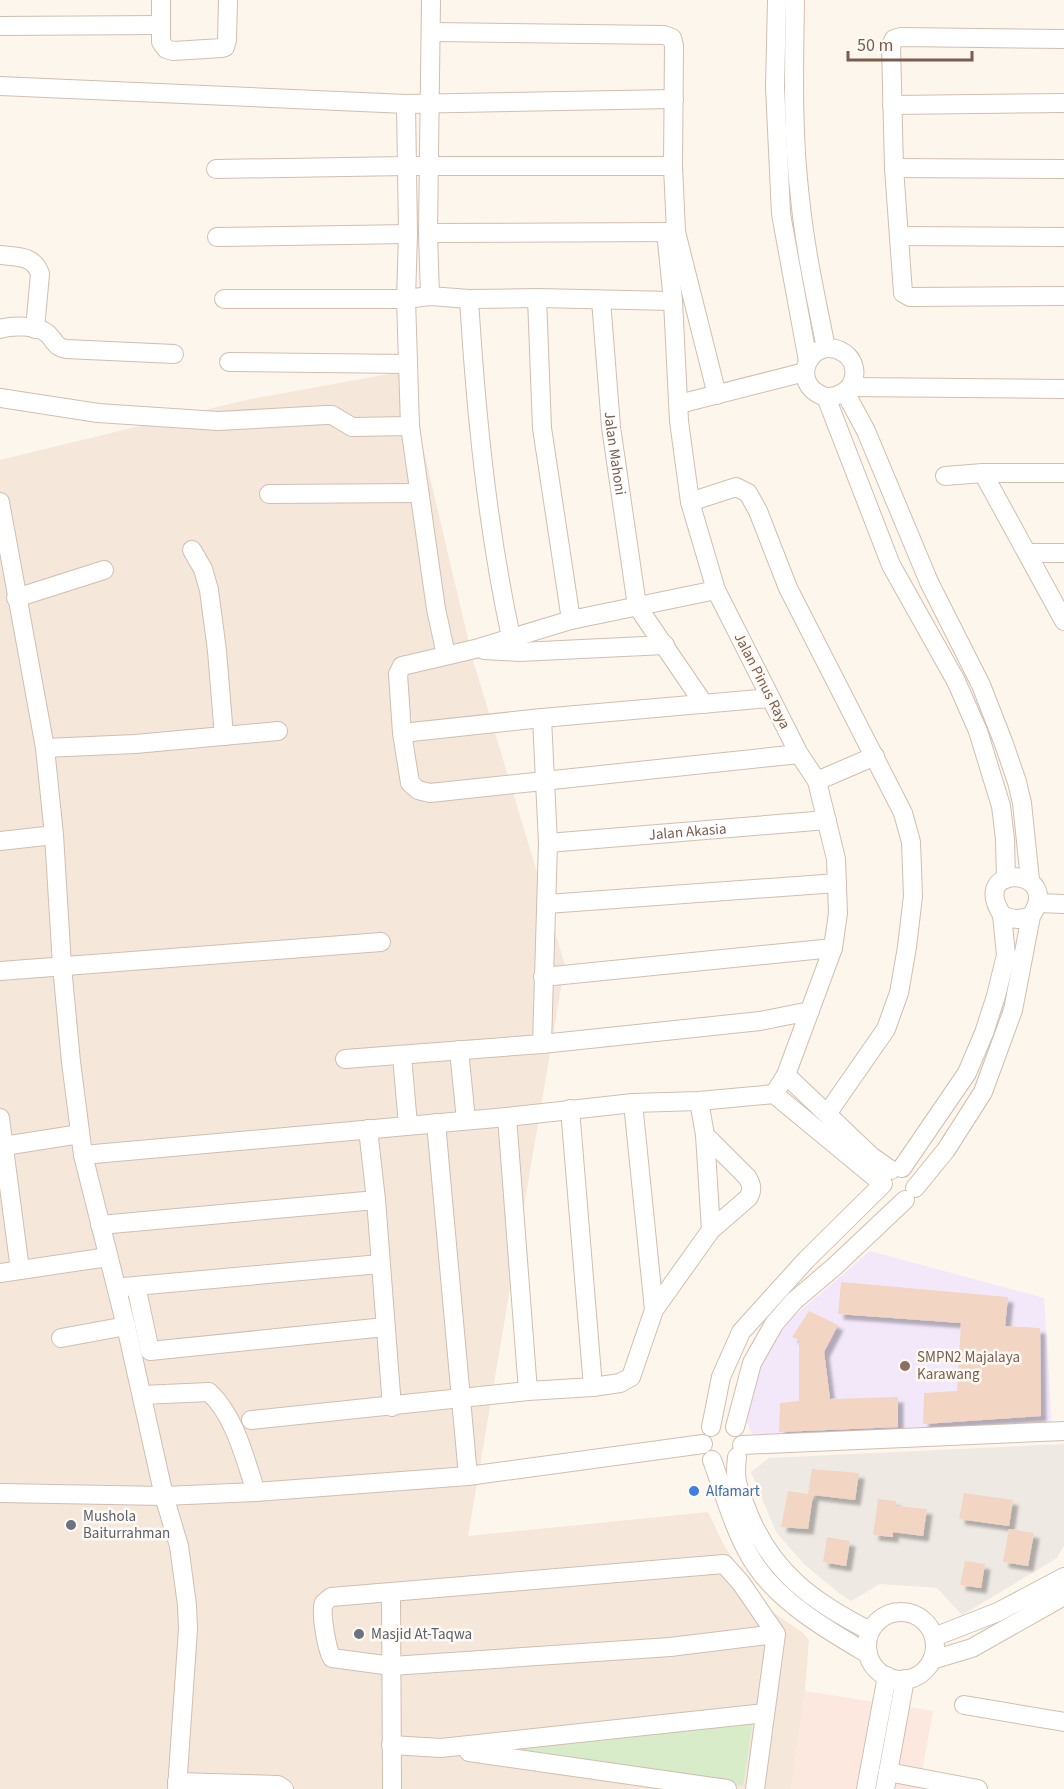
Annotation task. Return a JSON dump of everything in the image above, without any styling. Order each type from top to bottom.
[{"type":"street","points":[[161,0],[161,42],[166,49],[173,51],[225,46],[228,0]]},
{"type":"street","points":[[430,296],[428,233],[431,0]]},
{"type":"street","points":[[777,0],[786,20],[794,89],[799,196],[806,248],[826,348]]},
{"type":"street","points":[[795,0],[786,20],[774,87],[781,214],[807,383],[813,391],[826,397],[833,397],[848,389],[1064,389]]},
{"type":"street","points":[[0,26],[160,25]]},
{"type":"street","points":[[432,32],[669,35],[674,42],[671,232],[717,395]]},
{"type":"street","points":[[1064,39],[896,38],[891,45],[894,168],[903,293],[910,297],[1064,296]]},
{"type":"street","points":[[0,86],[406,104],[674,99]]},
{"type":"street","points":[[774,87],[794,89]]},
{"type":"street","points":[[892,105],[1064,103]]},
{"type":"street","points":[[406,104],[408,234],[406,299],[410,426],[435,609],[447,655]]},
{"type":"street","points":[[777,145],[796,144]]},
{"type":"street","points":[[216,170],[406,166],[673,166]]},
{"type":"street","points":[[894,168],[1064,169]]},
{"type":"street","points":[[781,196],[799,196]]},
{"type":"street","points":[[428,233],[671,232]]},
{"type":"street","name":"Jalan Pinus Raya","points":[[671,232],[679,404],[690,502],[716,590],[799,754],[817,781],[836,859],[838,913],[833,948],[786,1075],[774,1094]]},
{"type":"street","points":[[217,237],[408,234]]},
{"type":"street","points":[[899,236],[1064,237]]},
{"type":"street","points":[[0,255],[30,259],[38,266],[40,274],[35,329]]},
{"type":"street","points":[[793,285],[813,280]]},
{"type":"street","points":[[224,300],[406,299],[430,296],[469,299],[674,301]]},
{"type":"street","points":[[537,298],[542,428],[571,620]]},
{"type":"street","points":[[469,299],[482,454],[501,592],[511,637]]},
{"type":"street","name":"Jalan Mahoni","points":[[601,300],[611,427],[637,606]]},
{"type":"street","points":[[0,329],[11,327],[46,332],[55,345],[66,349],[174,354]]},
{"type":"street","points":[[679,404],[717,395],[806,367],[816,352],[826,348],[837,349],[847,355],[854,365],[854,376],[848,389],[929,582],[981,685],[1017,782],[1022,803],[1034,898],[1013,1010],[982,1092],[946,1150],[910,1194],[834,1267],[794,1301],[774,1324],[752,1363],[735,1427]]},
{"type":"street","points":[[229,362],[407,364]]},
{"type":"street","points":[[826,397],[891,565],[956,681],[978,731],[1001,806],[1006,879]]},
{"type":"street","points":[[0,398],[98,413],[218,421],[326,415],[352,427],[410,426]]},
{"type":"street","points":[[983,473],[1064,620]]},
{"type":"street","points":[[945,476],[983,473],[1064,473]]},
{"type":"street","points":[[690,502],[736,487],[748,493],[758,511],[788,588],[903,813],[910,842],[913,896],[898,993],[886,1029],[827,1114]]},
{"type":"street","points":[[269,494],[419,494]]},
{"type":"street","points":[[0,502],[45,748],[54,835],[62,966],[83,1155],[178,1546],[187,1605],[188,1629],[177,1786],[278,1785],[284,1789]]},
{"type":"street","points":[[192,550],[203,569],[209,590],[224,736]]},
{"type":"street","points":[[1028,553],[1064,553]]},
{"type":"street","points":[[16,598],[104,570]]},
{"type":"street","points":[[716,590],[571,620],[475,649],[402,666],[398,674],[402,733],[410,783],[418,790],[430,793],[799,754]]},
{"type":"street","points":[[637,606],[704,704]]},
{"type":"street","points":[[475,649],[520,652],[665,645]]},
{"type":"street","points":[[402,733],[770,698]]},
{"type":"street","points":[[542,718],[548,843],[548,904],[543,977],[542,1044]]},
{"type":"street","points":[[978,731],[996,723]]},
{"type":"street","points":[[45,748],[279,731]]},
{"type":"street","points":[[817,781],[874,756]]},
{"type":"street","name":"Jalan Akasia","points":[[548,843],[827,820]]},
{"type":"street","points":[[0,841],[54,835]]},
{"type":"street","points":[[868,1654],[820,1625],[788,1600],[756,1566],[737,1527],[709,1444],[721,1377],[741,1332],[806,1260],[892,1174],[967,1073],[984,1033],[1006,956],[1002,915],[995,900],[996,892],[999,885],[1006,879],[1022,876],[1034,898]]},
{"type":"street","points":[[548,904],[837,883]]},
{"type":"street","points":[[1034,898],[1064,895]]},
{"type":"street","points":[[1034,898],[1064,904]]},
{"type":"street","points":[[1002,915],[1011,919],[1021,919],[1034,898]]},
{"type":"street","points":[[0,971],[381,942]]},
{"type":"street","points":[[543,977],[833,948]]},
{"type":"street","points":[[345,1059],[542,1044],[760,1021],[810,1011]]},
{"type":"street","points":[[459,1050],[466,1120]]},
{"type":"street","points":[[402,1056],[408,1125]]},
{"type":"street","points":[[786,1075],[892,1174]]},
{"type":"street","points":[[83,1155],[436,1124],[633,1103],[699,1101],[774,1094],[892,1174],[911,1173],[916,1183],[910,1194],[894,1200],[886,1193],[892,1174]]},
{"type":"street","points":[[699,1101],[705,1135],[711,1230]]},
{"type":"street","points":[[633,1103],[654,1310]]},
{"type":"street","points":[[570,1109],[593,1387]]},
{"type":"street","points":[[507,1117],[528,1391]]},
{"type":"street","points":[[0,1118],[4,1146],[5,1197],[20,1270]]},
{"type":"street","points":[[436,1124],[468,1476]]},
{"type":"street","points":[[368,1129],[376,1200],[392,1407]]},
{"type":"street","points":[[4,1146],[80,1134]]},
{"type":"street","points":[[251,1420],[528,1391],[593,1387],[620,1383],[631,1377],[654,1310],[711,1230],[748,1198],[752,1189],[747,1177],[705,1135]]},
{"type":"street","points":[[100,1225],[376,1200]]},
{"type":"street","points":[[0,1273],[108,1257]]},
{"type":"street","points":[[116,1288],[380,1264]]},
{"type":"street","points":[[136,1286],[150,1351],[385,1327]]},
{"type":"street","points":[[61,1338],[126,1326]]},
{"type":"street","points":[[142,1395],[209,1392],[223,1408],[243,1451],[256,1492]]},
{"type":"street","points":[[709,1444],[722,1423],[735,1427],[739,1432],[735,1478],[755,1531],[767,1551],[799,1586],[817,1601],[870,1631]]},
{"type":"street","points":[[709,1444],[725,1462],[739,1451],[1064,1431]]},
{"type":"street","points":[[0,1493],[164,1496],[256,1492],[468,1476],[709,1444]]},
{"type":"street","points":[[755,1789],[777,1634],[728,1566],[719,1563],[331,1597],[325,1602],[323,1610],[328,1651],[332,1658],[392,1666],[670,1647],[777,1634]]},
{"type":"street","points":[[934,1636],[998,1612],[1064,1577]]},
{"type":"street","points":[[391,1593],[392,1789]]},
{"type":"street","points":[[932,1660],[972,1648],[1064,1596]]},
{"type":"street","points":[[898,1612],[910,1613],[921,1618],[929,1626],[934,1636],[935,1648],[932,1660],[916,1676],[896,1678],[878,1671],[868,1654],[867,1642],[870,1631],[887,1615],[898,1612]]},
{"type":"street","points":[[896,1678],[886,1781],[978,1789]]},
{"type":"street","points":[[866,1789],[896,1678]]},
{"type":"street","points":[[964,1705],[1064,1722]]},
{"type":"street","points":[[441,1748],[765,1713]]},
{"type":"street","points":[[391,1745],[441,1748],[727,1789]]},
{"type":"shaded area","points":[[405,371],[473,660],[565,965],[468,1536],[708,1512],[741,1573],[771,1611],[802,1632],[809,1640],[805,1691],[791,1789],[0,1789],[0,460],[246,400]]},
{"type":"shaded area","name":"SMPN2 Majalaya Karawang","points":[[870,1251],[1044,1298],[1052,1425],[754,1439],[745,1417],[750,1391],[774,1341],[785,1324]]},
{"type":"shaded area","points":[[1064,1444],[1064,1545],[1057,1558],[962,1615],[937,1588],[880,1584],[851,1601],[840,1594],[804,1564],[776,1532],[751,1472],[769,1458]]},
{"type":"shaded area","points":[[805,1691],[933,1711],[919,1789],[791,1789]]},
{"type":"green space","points":[[753,1720],[743,1786],[472,1749]]},
{"type":"building","points":[[841,1282],[1008,1297],[1005,1326],[1040,1328],[1041,1416],[923,1424],[924,1393],[957,1391],[961,1323],[838,1314]]},
{"type":"building","points":[[809,1311],[838,1325],[824,1352],[830,1399],[898,1397],[898,1427],[779,1432],[780,1403],[799,1401],[799,1340],[792,1337]]},
{"type":"building","points":[[812,1469],[859,1473],[855,1500],[813,1495],[808,1529],[781,1527],[788,1491],[808,1494]]},
{"type":"building","points":[[964,1493],[1013,1500],[1009,1526],[959,1519]]},
{"type":"building","points":[[878,1499],[896,1501],[896,1506],[927,1509],[923,1536],[893,1532],[893,1537],[873,1535]]},
{"type":"building","points":[[1009,1529],[1034,1533],[1028,1566],[1003,1562]]},
{"type":"building","points":[[827,1537],[850,1541],[846,1566],[823,1562]]},
{"type":"building","points":[[965,1561],[985,1564],[981,1588],[960,1585]]},
{"type":"place","name":"SMPN2 Majalaya Karawang","points":[[905,1366]]},
{"type":"place","name":"Alfamart","points":[[694,1491]]},
{"type":"place","name":"Mushola Baiturrahman","points":[[71,1525]]},
{"type":"place","name":"Masjid At-Taqwa","points":[[359,1634]]}]
